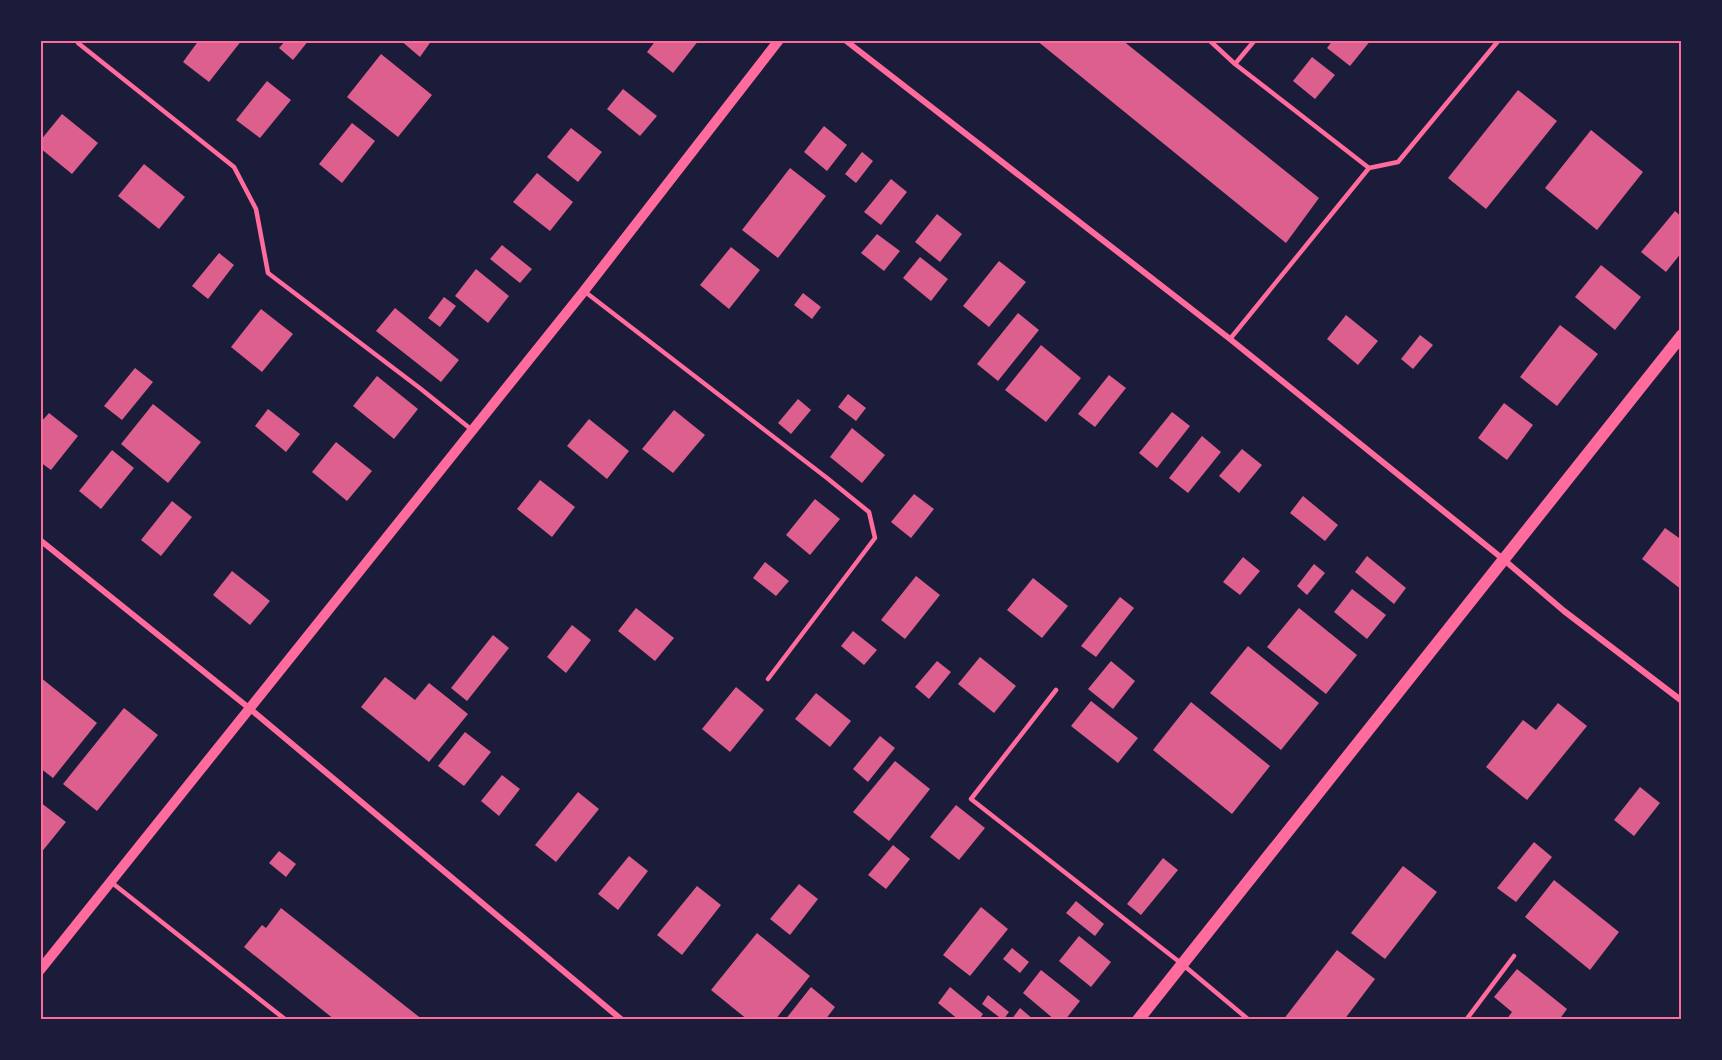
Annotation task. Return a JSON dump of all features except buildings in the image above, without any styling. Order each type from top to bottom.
[{"type":"main road","points":[[1138,1020],[1682,335]]},
{"type":"street","points":[[40,970],[584,291],[779,40]]},
{"type":"street","points":[[845,40],[1230,339],[1564,611],[1682,701]]},
{"type":"street","points":[[40,540],[249,708],[622,1020]]},
{"type":"lane","points":[[1209,40],[1235,64],[1369,168]]},
{"type":"lane","points":[[1235,64],[1255,40]]},
{"type":"lane","points":[[1230,339],[1369,168],[1398,162],[1499,40]]},
{"type":"lane","points":[[78,43],[234,167],[256,209],[268,273],[472,430]]},
{"type":"lane","points":[[584,291],[869,512],[874,538],[768,679]]},
{"type":"lane","points":[[1056,690],[971,800],[1182,964],[1249,1020]]},
{"type":"lane","points":[[111,882],[286,1020]]},
{"type":"lane","points":[[1466,1020],[1514,956]]}]
